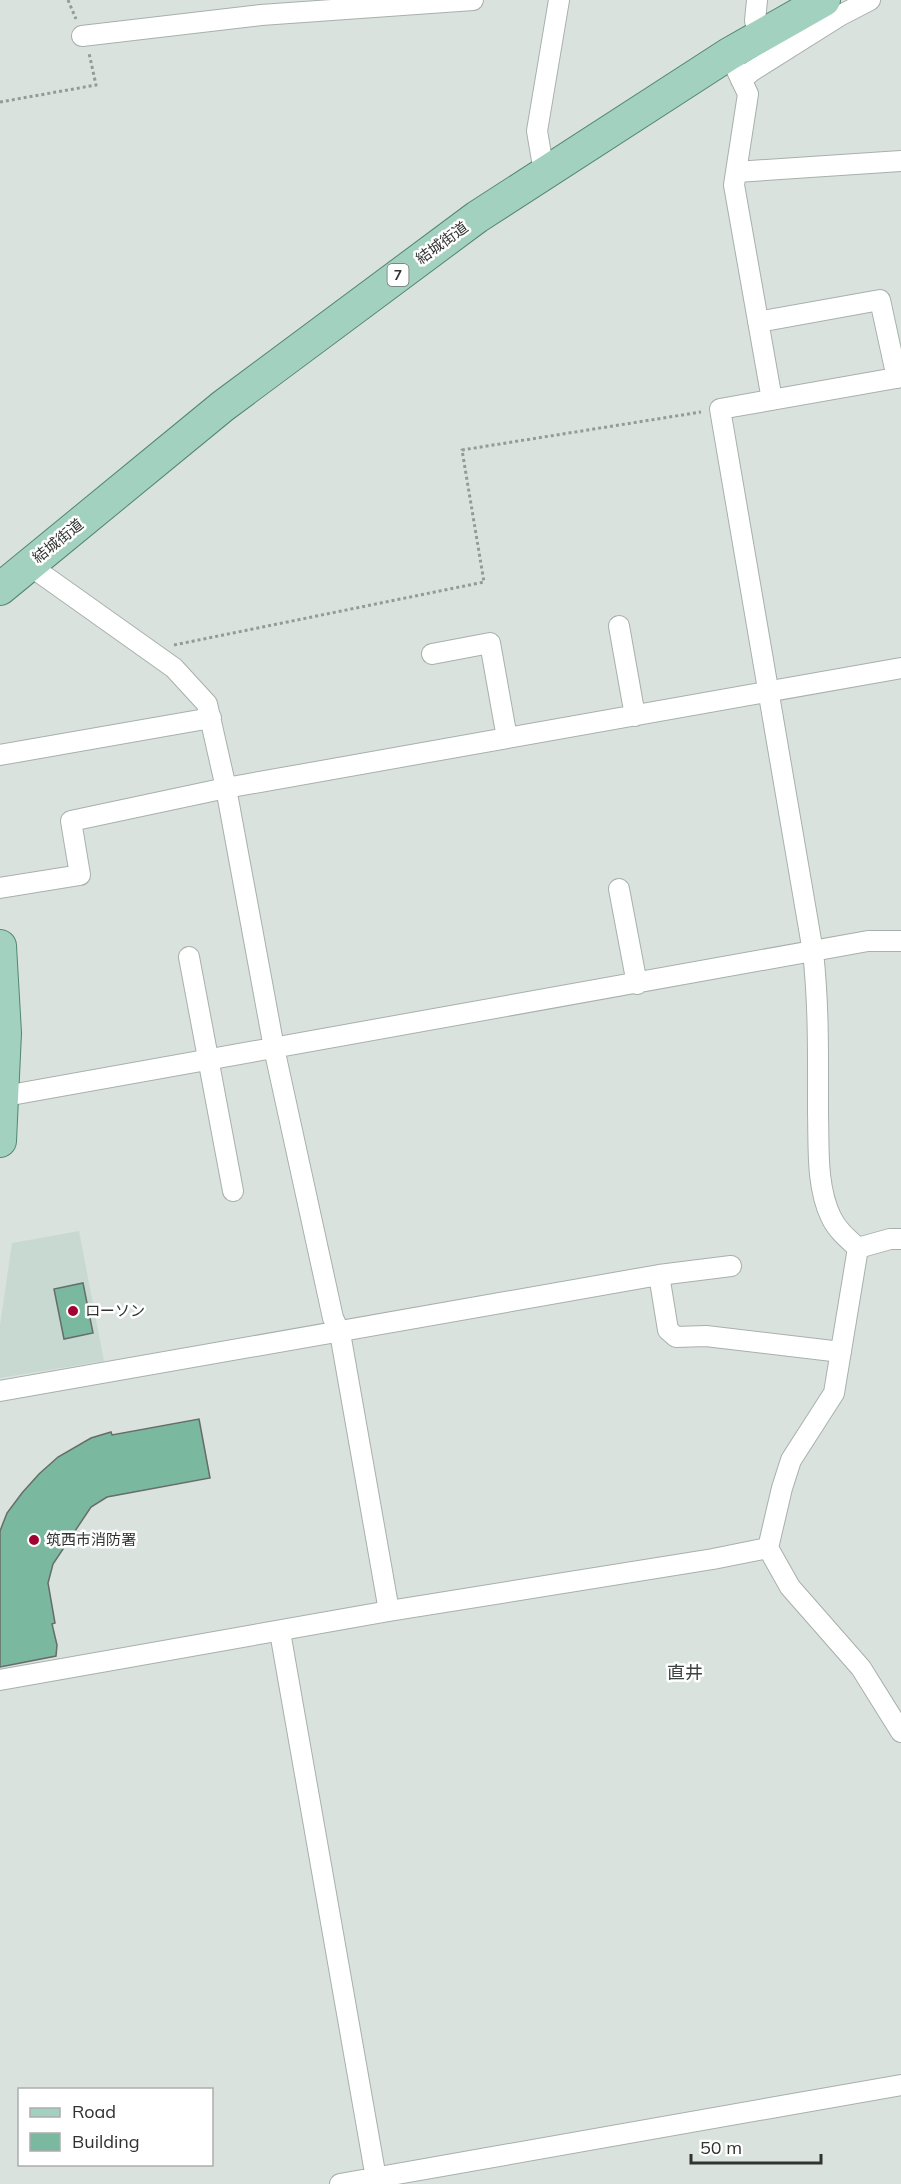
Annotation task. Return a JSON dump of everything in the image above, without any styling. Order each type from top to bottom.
[{"type":"main road","name":"結城街道","points":[[0,589],[222,406],[477,217],[544,172],[735,67],[763,35],[832,5]]},
{"type":"main road","points":[[0,946],[5,1033],[0,1141]]},
{"type":"street","points":[[82,36],[261,7],[473,0]]},
{"type":"street","points":[[544,172],[537,131],[559,0]]},
{"type":"street","points":[[757,0],[755,21],[763,35]]},
{"type":"street","points":[[735,67],[752,71],[832,5],[870,0]]},
{"type":"street","points":[[735,67],[748,94],[734,185],[772,400]]},
{"type":"street","points":[[736,171],[901,161]]},
{"type":"street","points":[[758,322],[880,300],[899,377],[720,409],[813,952],[817,985],[819,1159],[823,1194],[831,1217],[842,1234],[858,1248]]},
{"type":"street","points":[[29,565],[174,668],[207,704],[226,788],[274,1048],[333,1318],[340,1333],[388,1611]]},
{"type":"street","points":[[619,626],[635,716]]},
{"type":"street","points":[[432,654],[490,643],[507,738]]},
{"type":"street","points":[[0,888],[80,875],[71,821],[226,788],[901,668]]},
{"type":"street","points":[[0,755],[210,718]]},
{"type":"street","points":[[619,889],[637,984]]},
{"type":"street","points":[[2,1097],[868,941],[901,941]]},
{"type":"street","points":[[189,957],[233,1191]]},
{"type":"street","points":[[858,1248],[890,1239],[901,1239]]},
{"type":"street","points":[[858,1248],[834,1393],[791,1460],[768,1548],[790,1587],[861,1668],[901,1732]]},
{"type":"street","points":[[0,1391],[340,1333],[658,1275],[731,1266]]},
{"type":"street","points":[[658,1275],[668,1330],[676,1337],[706,1336],[842,1352]]},
{"type":"street","points":[[0,1680],[388,1611],[713,1559],[768,1548]]},
{"type":"street","points":[[280,1632],[376,2181]]},
{"type":"street","points":[[340,2184],[376,2181],[901,2085]]},
{"type":"path","points":[[0,102],[96,85],[92,61],[68,0]]},
{"type":"path","points":[[149,651],[484,582],[462,450],[720,409]]},
{"type":"shaded area","points":[[79,1231],[104,1361],[0,1378],[0,1325],[12,1243]]},
{"type":"building","name":"ローソン","points":[[83,1283],[93,1333],[64,1339],[54,1289]]},
{"type":"building","points":[[199,1419],[210,1478],[107,1497],[91,1507],[53,1564],[48,1583],[55,1623],[52,1624],[57,1645],[56,1656],[0,1667],[0,1531],[7,1513],[22,1493],[58,1457],[91,1438],[111,1432],[112,1435]]},
{"type":"place","name":"ローソン","points":[[73,1311]]},
{"type":"place","name":"筑西市消防署","points":[[34,1540]]},
{"type":"district","name":"直井","points":[[685,1673]]}]
